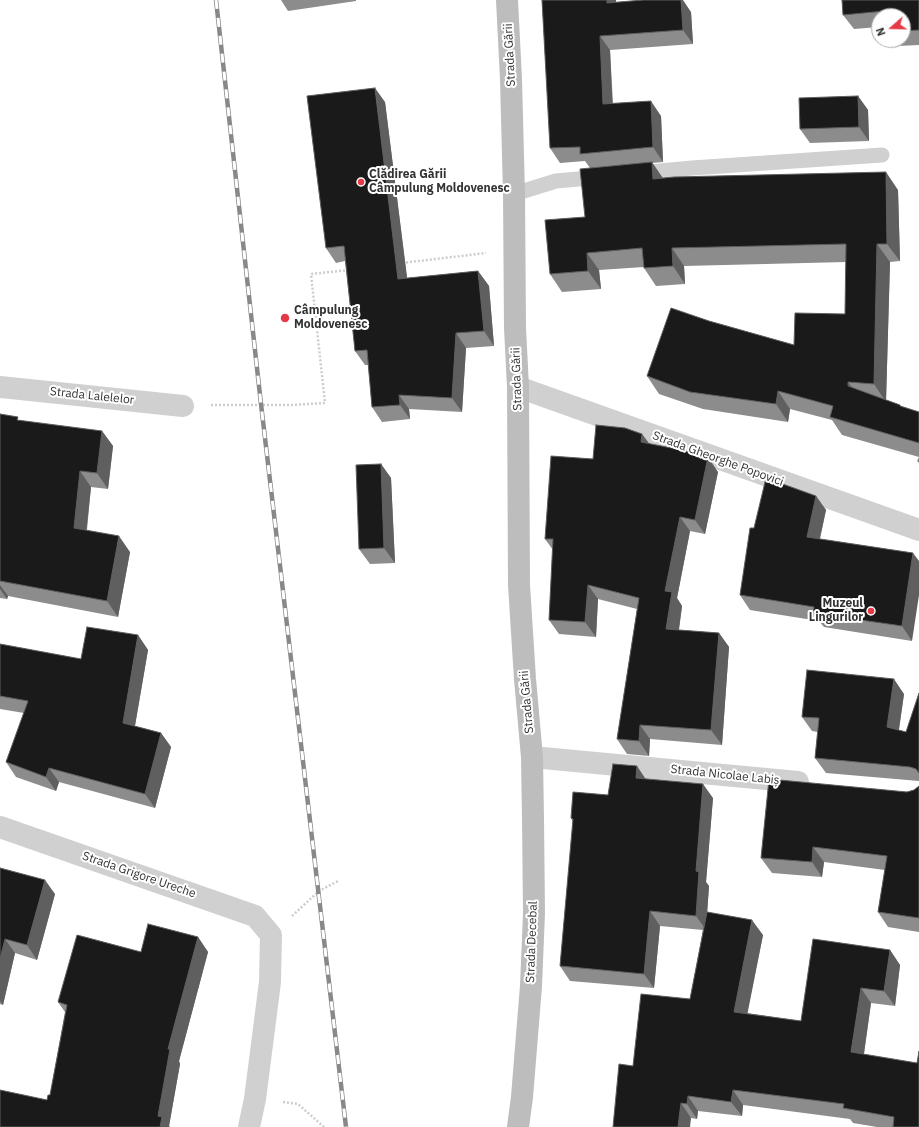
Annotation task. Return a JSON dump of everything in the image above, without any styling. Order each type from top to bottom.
[{"type":"street","name":"Strada Gării","points":[[507,0],[511,79],[515,328],[518,388],[519,585],[532,757]]},
{"type":"street","name":"Strada Lalelelor","points":[[0,387],[183,406]]},
{"type":"street","name":"Strada Gheorghe Popovici","points":[[518,388],[919,530]]},
{"type":"street","name":"Strada Nicolae Labiș","points":[[532,757],[816,784]]},
{"type":"street","name":"Strada Decebal","points":[[518,1127],[522,1097],[530,994],[533,928],[532,757]]},
{"type":"street","name":"Strada Grigore Ureche","points":[[0,827],[255,916],[271,935]]},
{"type":"street","points":[[248,1127],[255,1099],[270,982],[271,935]]},
{"type":"lane","points":[[514,194],[556,181],[692,168],[882,155]]},
{"type":"path","points":[[397,264],[514,250]]},
{"type":"path","points":[[183,406],[305,405],[325,403],[312,274],[350,270]]},
{"type":"path","points":[[271,935],[319,891],[338,881]]},
{"type":"path","points":[[255,1099],[298,1104],[324,1127]]},
{"type":"building","points":[[542,0],[607,0],[607,3],[643,0],[681,0],[683,30],[600,36],[603,104],[651,101],[653,147],[580,154],[580,147],[550,148]]},
{"type":"building","points":[[842,0],[919,0],[919,30],[911,30],[911,8],[871,8],[871,12],[843,15]]},
{"type":"building","points":[[375,88],[398,279],[478,271],[484,331],[456,333],[452,398],[399,395],[400,405],[372,407],[367,350],[355,351],[344,246],[326,248],[307,96]]},
{"type":"building","points":[[858,96],[859,127],[800,129],[799,98]]},
{"type":"building","points":[[652,162],[653,179],[674,177],[886,172],[887,244],[877,244],[874,384],[848,382],[848,386],[919,412],[919,443],[830,417],[833,406],[778,391],[776,404],[690,392],[647,376],[671,308],[709,321],[794,345],[795,313],[845,314],[846,244],[672,248],[673,266],[644,268],[642,248],[587,253],[588,271],[550,274],[545,220],[585,217],[580,169]]},
{"type":"building","points":[[0,414],[18,417],[17,420],[102,431],[97,473],[80,471],[74,528],[119,536],[107,601],[0,581]]},
{"type":"building","points":[[596,425],[625,428],[642,434],[641,442],[697,453],[708,457],[695,520],[680,517],[665,591],[672,592],[666,629],[719,633],[711,730],[640,725],[639,741],[617,739],[639,598],[588,585],[585,622],[549,620],[553,539],[545,539],[551,456],[593,459]]},
{"type":"building","points":[[381,464],[384,548],[359,549],[356,465]]},
{"type":"building","points":[[766,478],[816,496],[807,537],[913,553],[902,626],[813,613],[814,607],[740,595],[750,528],[754,528]]},
{"type":"building","points":[[87,627],[138,635],[123,723],[161,733],[145,794],[49,768],[46,777],[6,762],[28,701],[0,696],[0,644],[81,659]]},
{"type":"building","points":[[807,670],[894,679],[887,727],[906,732],[919,693],[919,773],[916,769],[910,767],[815,758],[819,718],[802,717]]},
{"type":"building","points":[[613,764],[637,766],[636,778],[703,784],[696,871],[699,872],[696,916],[650,911],[644,974],[560,966],[573,819],[571,818],[573,792],[608,795]]},
{"type":"building","points":[[769,779],[907,792],[914,790],[919,786],[919,918],[878,912],[887,856],[813,847],[812,862],[761,858]]},
{"type":"building","points":[[0,868],[45,880],[27,945],[5,939],[0,959]]},
{"type":"building","points":[[707,912],[752,920],[734,1012],[801,1021],[813,939],[890,950],[884,991],[861,988],[851,1052],[917,1063],[919,1051],[919,1127],[893,1127],[894,1117],[843,1108],[844,1104],[733,1090],[731,1102],[688,1096],[687,1104],[681,1103],[678,1127],[613,1127],[619,1064],[633,1066],[641,994],[690,999]]},
{"type":"building","points":[[148,924],[198,937],[168,1049],[170,1049],[158,1116],[162,1117],[160,1127],[0,1127],[0,1090],[47,1100],[48,1095],[50,1095],[67,1005],[58,1002],[77,935],[141,952]]},
{"type":"railway","points":[[216,0],[261,404],[346,1127]]},
{"type":"place","name":"Clădirea Gării Câmpulung Moldovenesc","points":[[361,182]]},
{"type":"place","name":"Câmpulung Moldovenesc","points":[[285,318]]},
{"type":"place","name":"Muzeul Lingurilor","points":[[871,611]]}]
